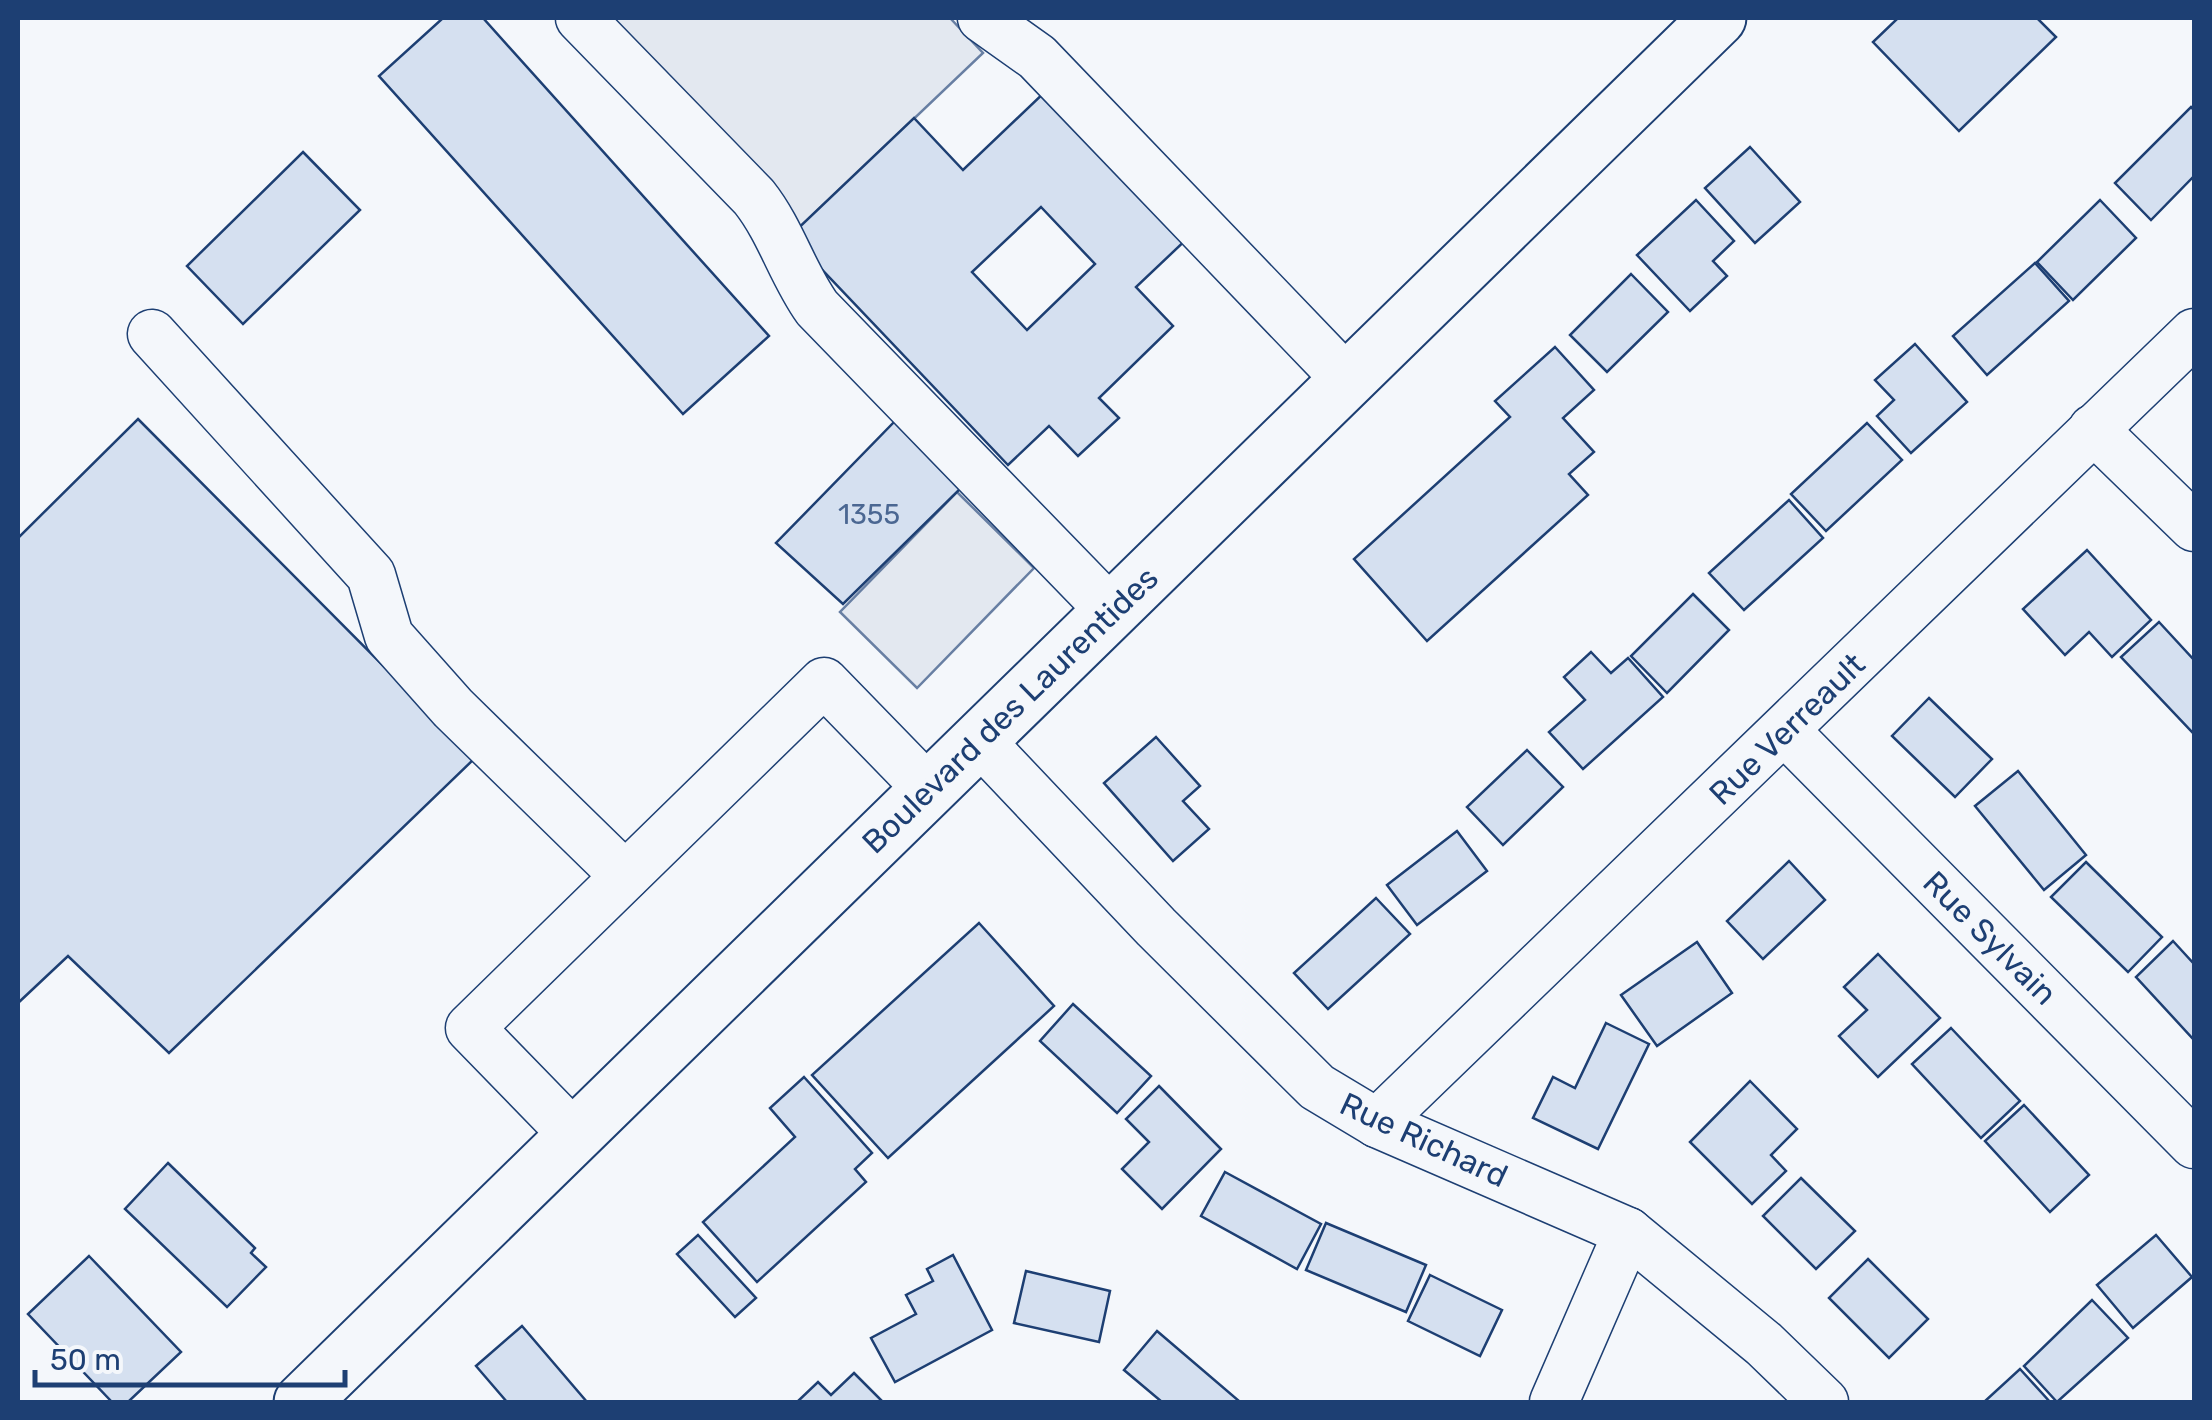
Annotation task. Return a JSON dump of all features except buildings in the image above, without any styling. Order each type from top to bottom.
[{"type":"main road","name":"Boulevard des Laurentides","points":[[302,1402],[1718,18]]},
{"type":"street","points":[[580,18],[761,206],[816,308],[1112,611]]},
{"type":"street","points":[[982,18],[1037,57],[1348,380]]},
{"type":"street","name":"Rue Verreault","points":[[1377,1122],[1786,732],[2194,333]]},
{"type":"street","points":[[152,334],[371,575],[389,636],[454,708],[625,876]]},
{"type":"street","points":[[2093,429],[2194,527]]},
{"type":"street","points":[[575,1136],[470,1028],[625,876],[824,682],[929,790]]},
{"type":"street","name":"Rue Sylvain","points":[[1786,732],[2194,1144]]},
{"type":"street","name":"Rue Richard","points":[[980,740],[1156,927],[1304,1075],[1331,1097],[1377,1122],[1628,1232],[1764,1344],[1824,1402]]},
{"type":"street","points":[[1554,1402],[1628,1232]]},
{"type":"shaded area","points":[[589,18],[950,18],[983,53],[794,233]]},
{"type":"shaded area","points":[[957,492],[1034,568],[917,688],[840,612]]}]
